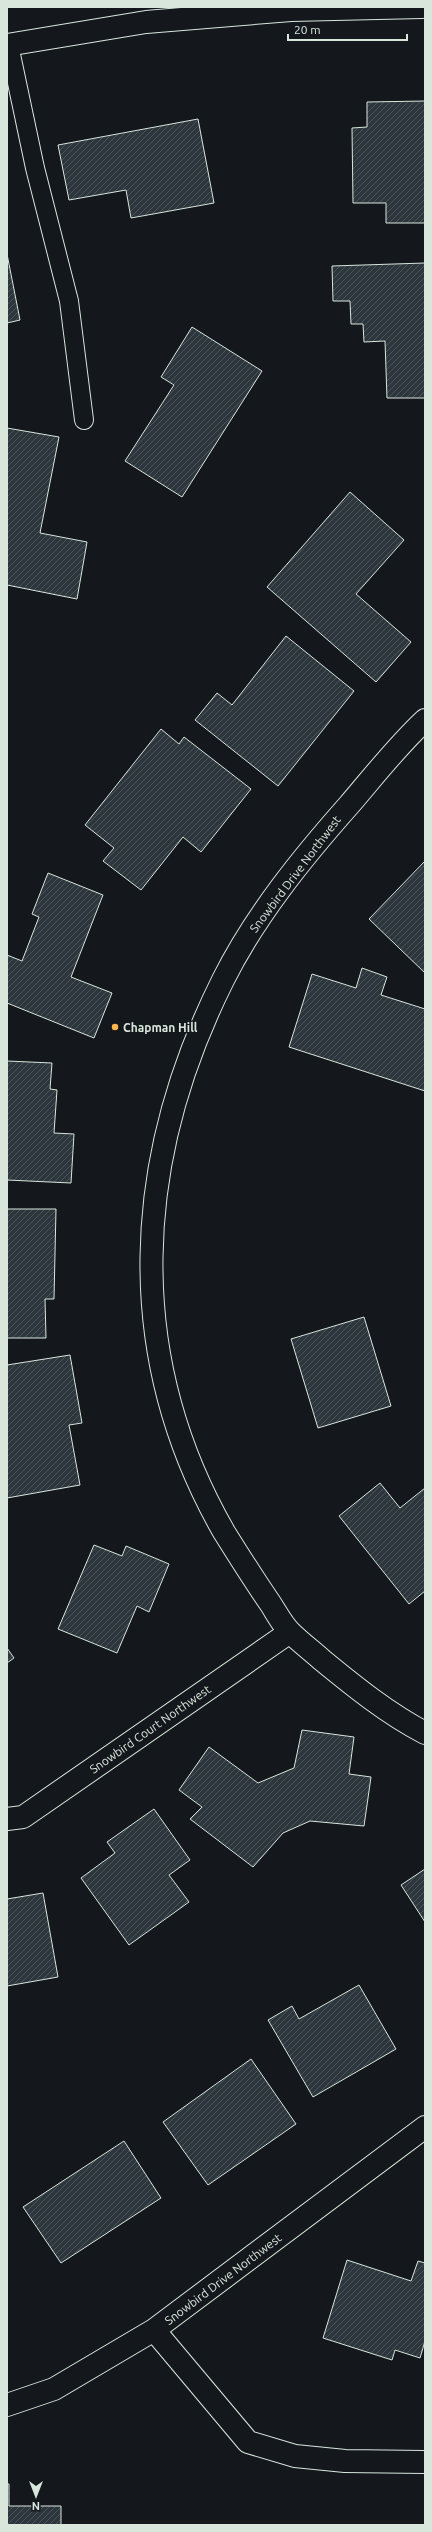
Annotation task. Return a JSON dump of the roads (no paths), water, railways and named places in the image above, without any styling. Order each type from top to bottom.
[{"type":"street","points":[[8,45],[146,22],[291,10],[422,7]]},
{"type":"street","name":"Snowbird Drive Northwest","points":[[425,720],[406,738],[322,836],[261,916],[224,978],[185,1063],[165,1132],[152,1219],[151,1288],[162,1372],[179,1433],[209,1506],[244,1566],[290,1632],[350,1683],[394,1716],[425,1733]]},
{"type":"street","name":"Snowbird Court Northwest","points":[[7,1819],[22,1817],[290,1632]]},
{"type":"street","name":"Snowbird Drive Northwest","points":[[7,2405],[54,2389],[154,2330],[425,2127]]},
{"type":"street","points":[[154,2330],[248,2442],[295,2456],[345,2461],[425,2462]]},
{"type":"lane","points":[[8,45],[35,168],[69,301],[84,420]]},
{"type":"place","name":"Chapman Hill","points":[[115,1027]]}]
